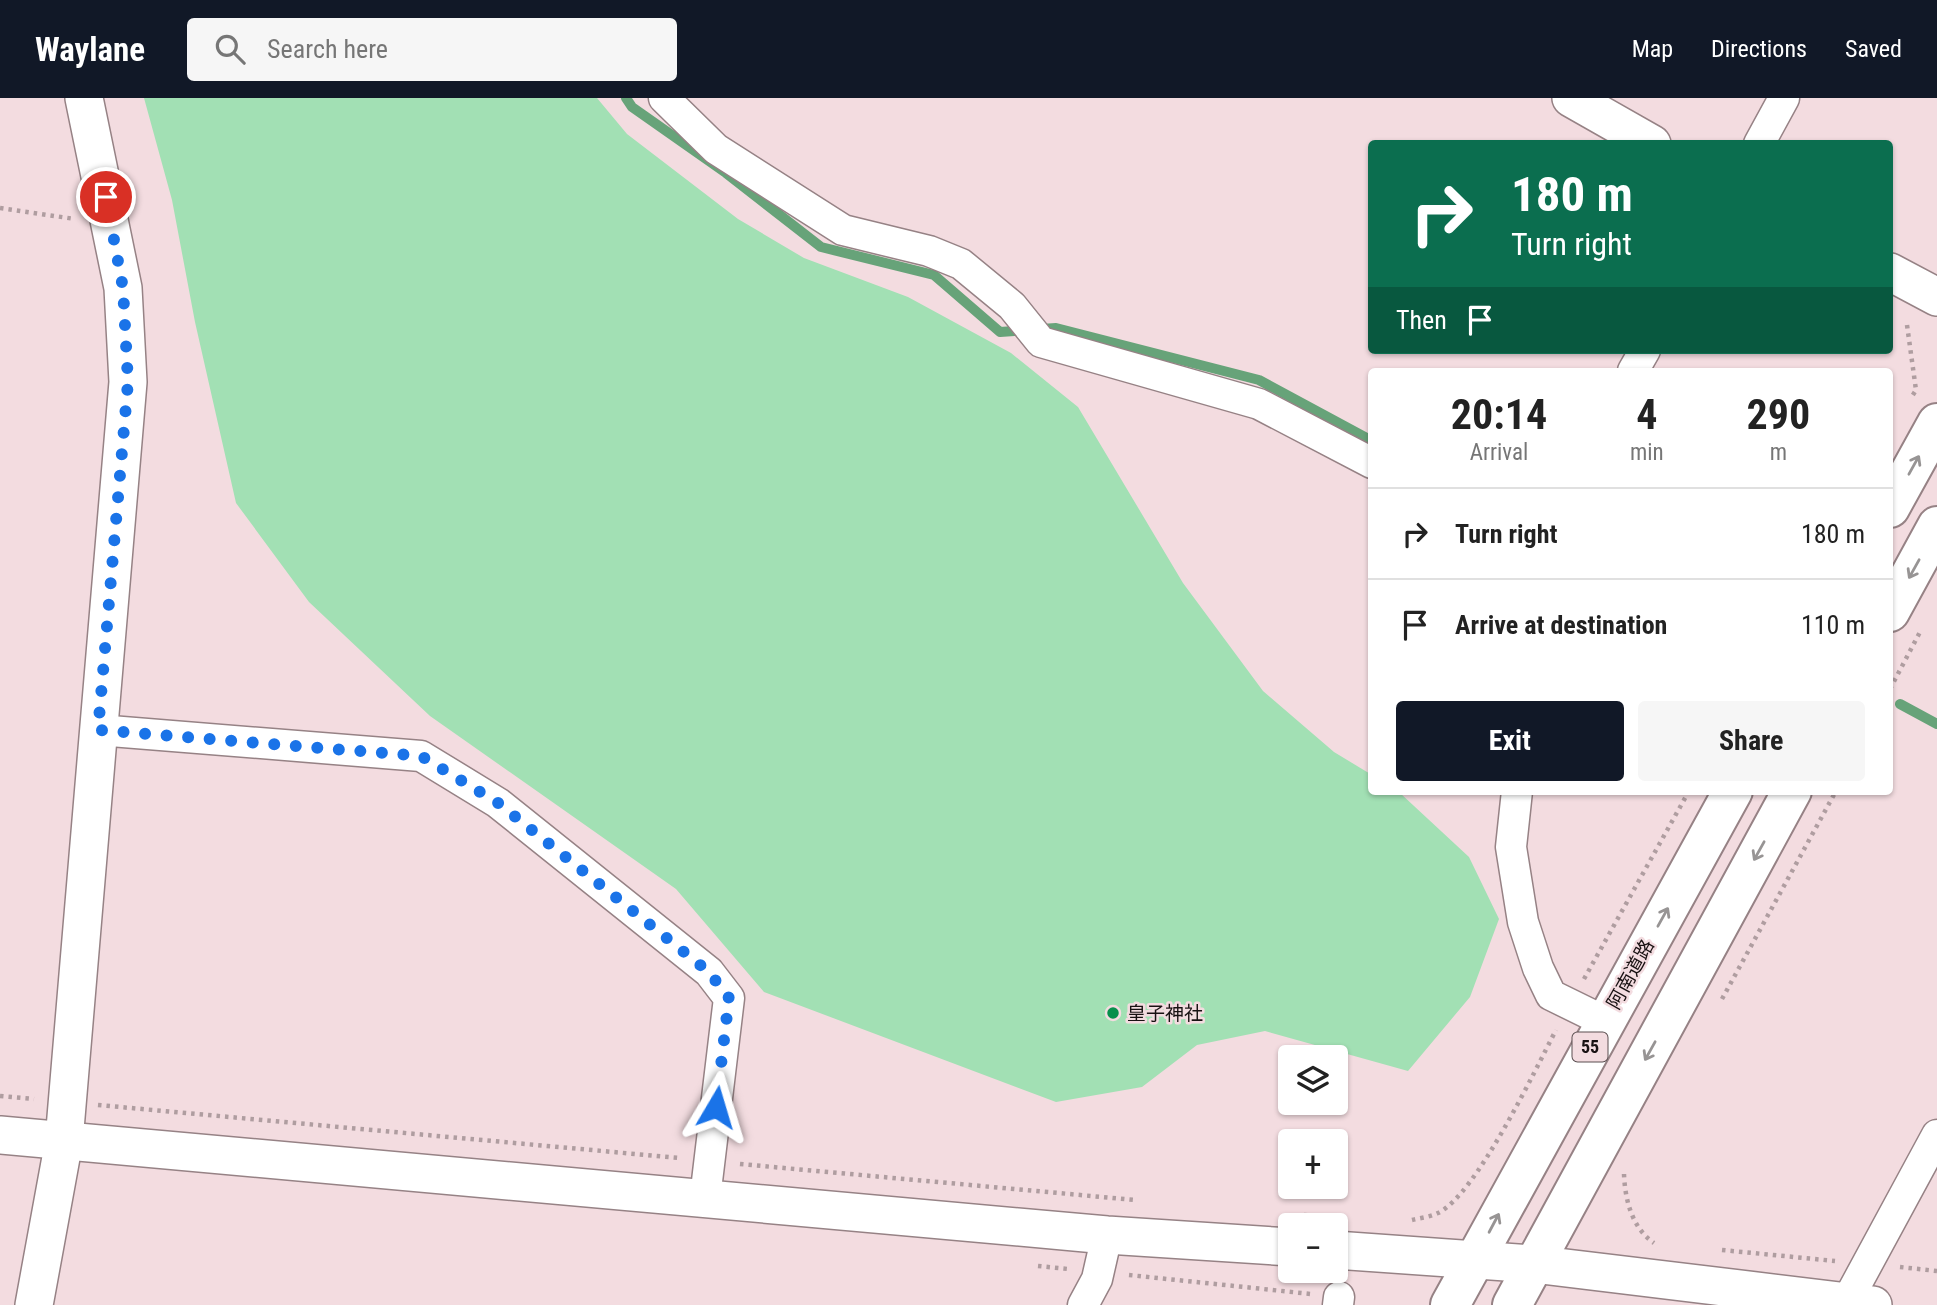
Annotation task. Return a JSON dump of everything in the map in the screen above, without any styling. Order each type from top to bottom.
[{"type":"highway","points":[[1893,499],[1923,412]]},
{"type":"highway","points":[[1908,617],[1937,526]]},
{"type":"highway","name":"阿南道路","points":[[1450,1305],[1731,795]]},
{"type":"highway","points":[[1511,1305],[1790,795]]},
{"type":"street","points":[[34,1305],[64,1140],[128,382],[123,288],[84,98]]},
{"type":"street","points":[[664,98],[716,149],[842,230],[929,251],[961,264],[1012,306],[1041,342],[1258,404],[1368,461]]},
{"type":"street","points":[[1571,98],[1645,140]]},
{"type":"street","points":[[1761,140],[1784,98]]},
{"type":"street","points":[[1893,274],[1937,297]]},
{"type":"street","points":[[98,730],[421,756],[498,803],[709,972],[729,998],[705,1198]]},
{"type":"street","points":[[1517,795],[1511,847],[1523,922],[1538,968],[1551,995],[1604,1021]]},
{"type":"street","points":[[0,1135],[1107,1235],[1278,1246]]},
{"type":"street","points":[[1348,1251],[1533,1265],[1855,1304],[1866,1264],[1937,1135]]},
{"type":"street","points":[[1083,1305],[1097,1279],[1107,1235]]},
{"type":"path","points":[[0,208],[111,222]]},
{"type":"path","points":[[1907,326],[1916,390],[1923,412]]},
{"type":"path","points":[[1893,677],[1908,617]]},
{"type":"path","points":[[1624,1172],[1625,1192],[1639,1231],[1653,1243],[1667,1244]]},
{"type":"path","points":[[1720,1249],[1937,1271]]},
{"type":"green space","points":[[144,98],[597,98],[627,134],[738,219],[804,258],[908,297],[1011,353],[1078,407],[1183,583],[1263,691],[1334,752],[1368,773],[1368,795],[1402,795],[1469,857],[1499,919],[1470,997],[1408,1071],[1348,1054],[1348,1045],[1315,1045],[1265,1031],[1197,1045],[1142,1087],[1056,1102],[764,992],[676,889],[430,716],[309,602],[236,503],[195,322],[172,200]]},
{"type":"waterway","points":[[626,98],[632,107],[726,173],[821,247],[934,275],[1000,332],[1056,328],[1259,380],[1368,439]]},
{"type":"waterway","points":[[1900,704],[1937,724]]},
{"type":"place","name":"皇子神社","points":[[1113,1013]]},
{"type":"route","points":[[106,197],[123,288],[128,382],[98,730],[421,756],[498,803],[709,972],[729,998],[716,1107]]}]
